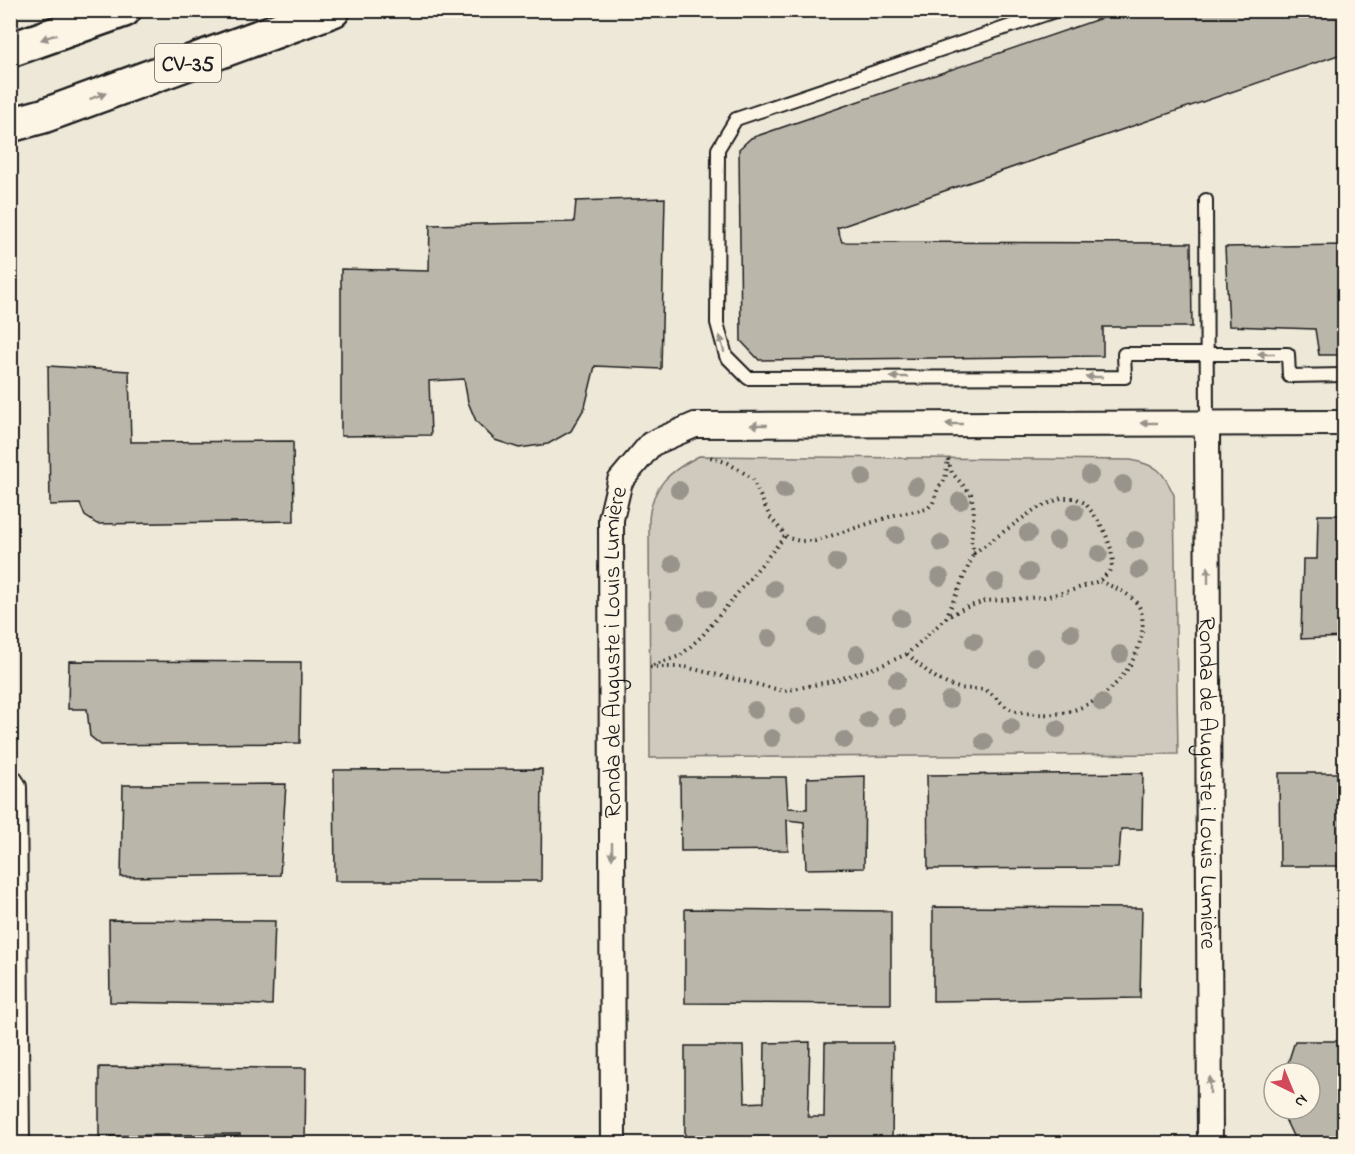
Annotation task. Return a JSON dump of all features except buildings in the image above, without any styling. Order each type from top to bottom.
[{"type":"highway","points":[[10,50],[124,10]]},
{"type":"highway","name":"CV-35","points":[[10,125],[43,116],[333,10]]},
{"type":"highway","points":[[10,136],[43,116]]},
{"type":"street","name":"Ronda de Auguste i Louis Lumière","points":[[1207,423],[1210,1143]]},
{"type":"street","name":"Ronda de Auguste i Louis Lumière","points":[[613,1143],[611,519],[620,480],[651,444],[695,425],[1344,423]]},
{"type":"street","points":[[10,781],[14,787],[17,1143]]},
{"type":"lane","points":[[1058,10],[736,119],[718,149],[717,323],[726,357],[748,378],[1125,376],[1124,354],[1288,354],[1289,376],[1344,375]]},
{"type":"lane","points":[[1206,201],[1207,423]]},
{"type":"path","points":[[710,457],[728,463],[752,478],[770,517],[788,538],[800,541],[815,541],[887,518],[927,509],[933,503],[938,488],[945,480],[948,459],[952,473],[971,494],[974,510],[971,541],[974,553]]},
{"type":"path","points":[[786,535],[702,636],[680,656],[650,667],[686,667],[784,691],[834,681],[880,666],[907,654],[946,618],[962,609],[985,601],[1044,597],[1099,581],[1109,572],[1113,562],[1105,532],[1085,503],[1075,498],[1061,498],[1034,510],[974,553],[946,618]]},
{"type":"path","points":[[907,654],[943,682],[955,687],[990,693],[1010,709],[1054,714],[1081,709],[1115,685],[1130,665],[1140,646],[1143,623],[1140,606],[1128,595],[1099,581]]},
{"type":"shaded area","points":[[699,456],[1131,460],[1147,464],[1158,470],[1166,479],[1174,495],[1178,754],[650,758],[649,519],[654,497],[664,480],[679,467]]}]
